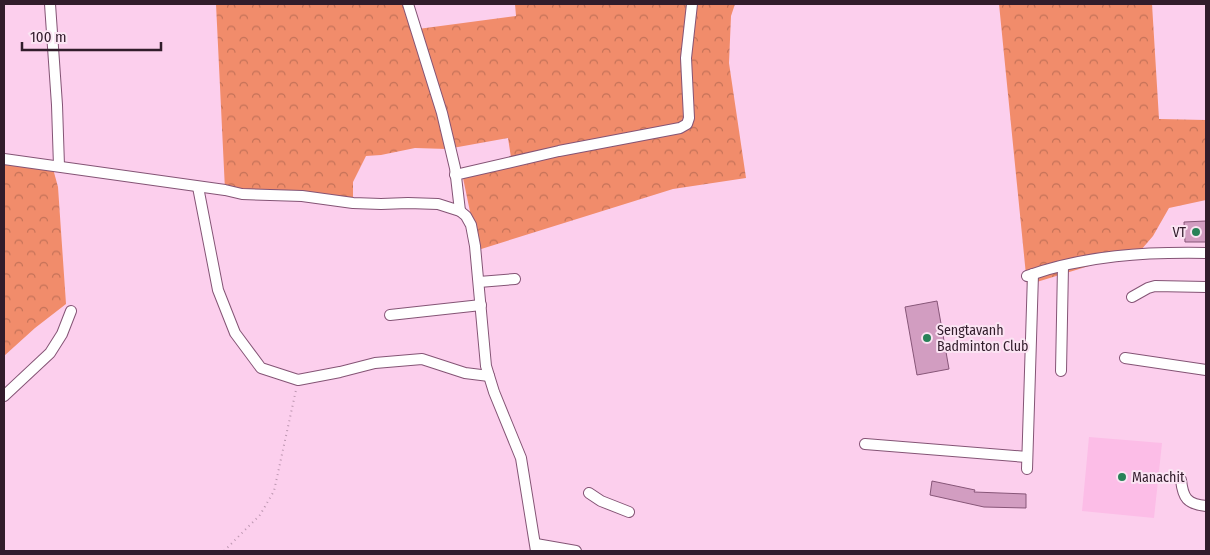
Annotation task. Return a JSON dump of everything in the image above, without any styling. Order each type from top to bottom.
[{"type":"street","points":[[50,4],[59,166]]},
{"type":"street","points":[[408,4],[442,113],[455,174],[460,211]]},
{"type":"street","points":[[455,174],[559,151],[680,128],[687,124],[689,118],[686,58],[692,4]]},
{"type":"street","points":[[4,159],[242,194],[302,196],[353,203],[381,204],[408,202],[438,204],[460,211],[466,216],[471,225],[475,246],[486,366],[520,458],[536,548],[576,551]]},
{"type":"street","points":[[198,187],[218,290],[235,333],[261,368],[298,380],[375,363],[422,359],[465,373],[489,376]]},
{"type":"street","points":[[1027,468],[1030,275],[1103,257],[1155,252],[1206,253]]},
{"type":"street","points":[[1061,371],[1063,266]]},
{"type":"street","points":[[479,282],[515,279]]},
{"type":"street","points":[[1132,297],[1155,286],[1206,286]]},
{"type":"street","points":[[390,315],[481,305]]},
{"type":"street","points":[[4,396],[50,353],[62,334],[71,311]]},
{"type":"street","points":[[1125,358],[1206,370]]},
{"type":"street","points":[[865,444],[1027,457]]},
{"type":"street","points":[[1181,480],[1185,496],[1190,502],[1206,506]]},
{"type":"street","points":[[590,493],[601,501],[629,512]]},
{"type":"path","points":[[224,551],[260,515],[274,491],[298,380]]},
{"type":"shaded area","name":"Manachit","points":[[1089,437],[1162,443],[1154,518],[1082,511]]},
{"type":"green space","points":[[216,4],[409,4],[418,29],[516,16],[515,4],[735,4],[731,16],[729,63],[746,178],[673,189],[478,250],[463,178],[512,164],[508,138],[447,149],[415,148],[366,156],[353,182],[353,203],[225,190]]},
{"type":"green space","points":[[999,4],[1152,4],[1159,119],[1206,120],[1206,200],[1169,208],[1153,236],[1141,250],[1027,285]]},
{"type":"green space","points":[[4,159],[52,165],[58,187],[66,304],[35,328],[4,356]]},
{"type":"building","name":"VT","points":[[1206,221],[1206,242],[1185,242],[1184,222]]},
{"type":"building","name":"Sengtavanh Badminton Club","points":[[937,301],[949,369],[917,375],[905,307]]},
{"type":"building","points":[[932,481],[975,490],[974,492],[1026,494],[1026,508],[984,507],[930,495]]},
{"type":"place","name":"VT","points":[[1196,232]]},
{"type":"place","name":"Sengtavanh Badminton Club","points":[[927,338]]},
{"type":"place","name":"Manachit","points":[[1122,477]]}]
